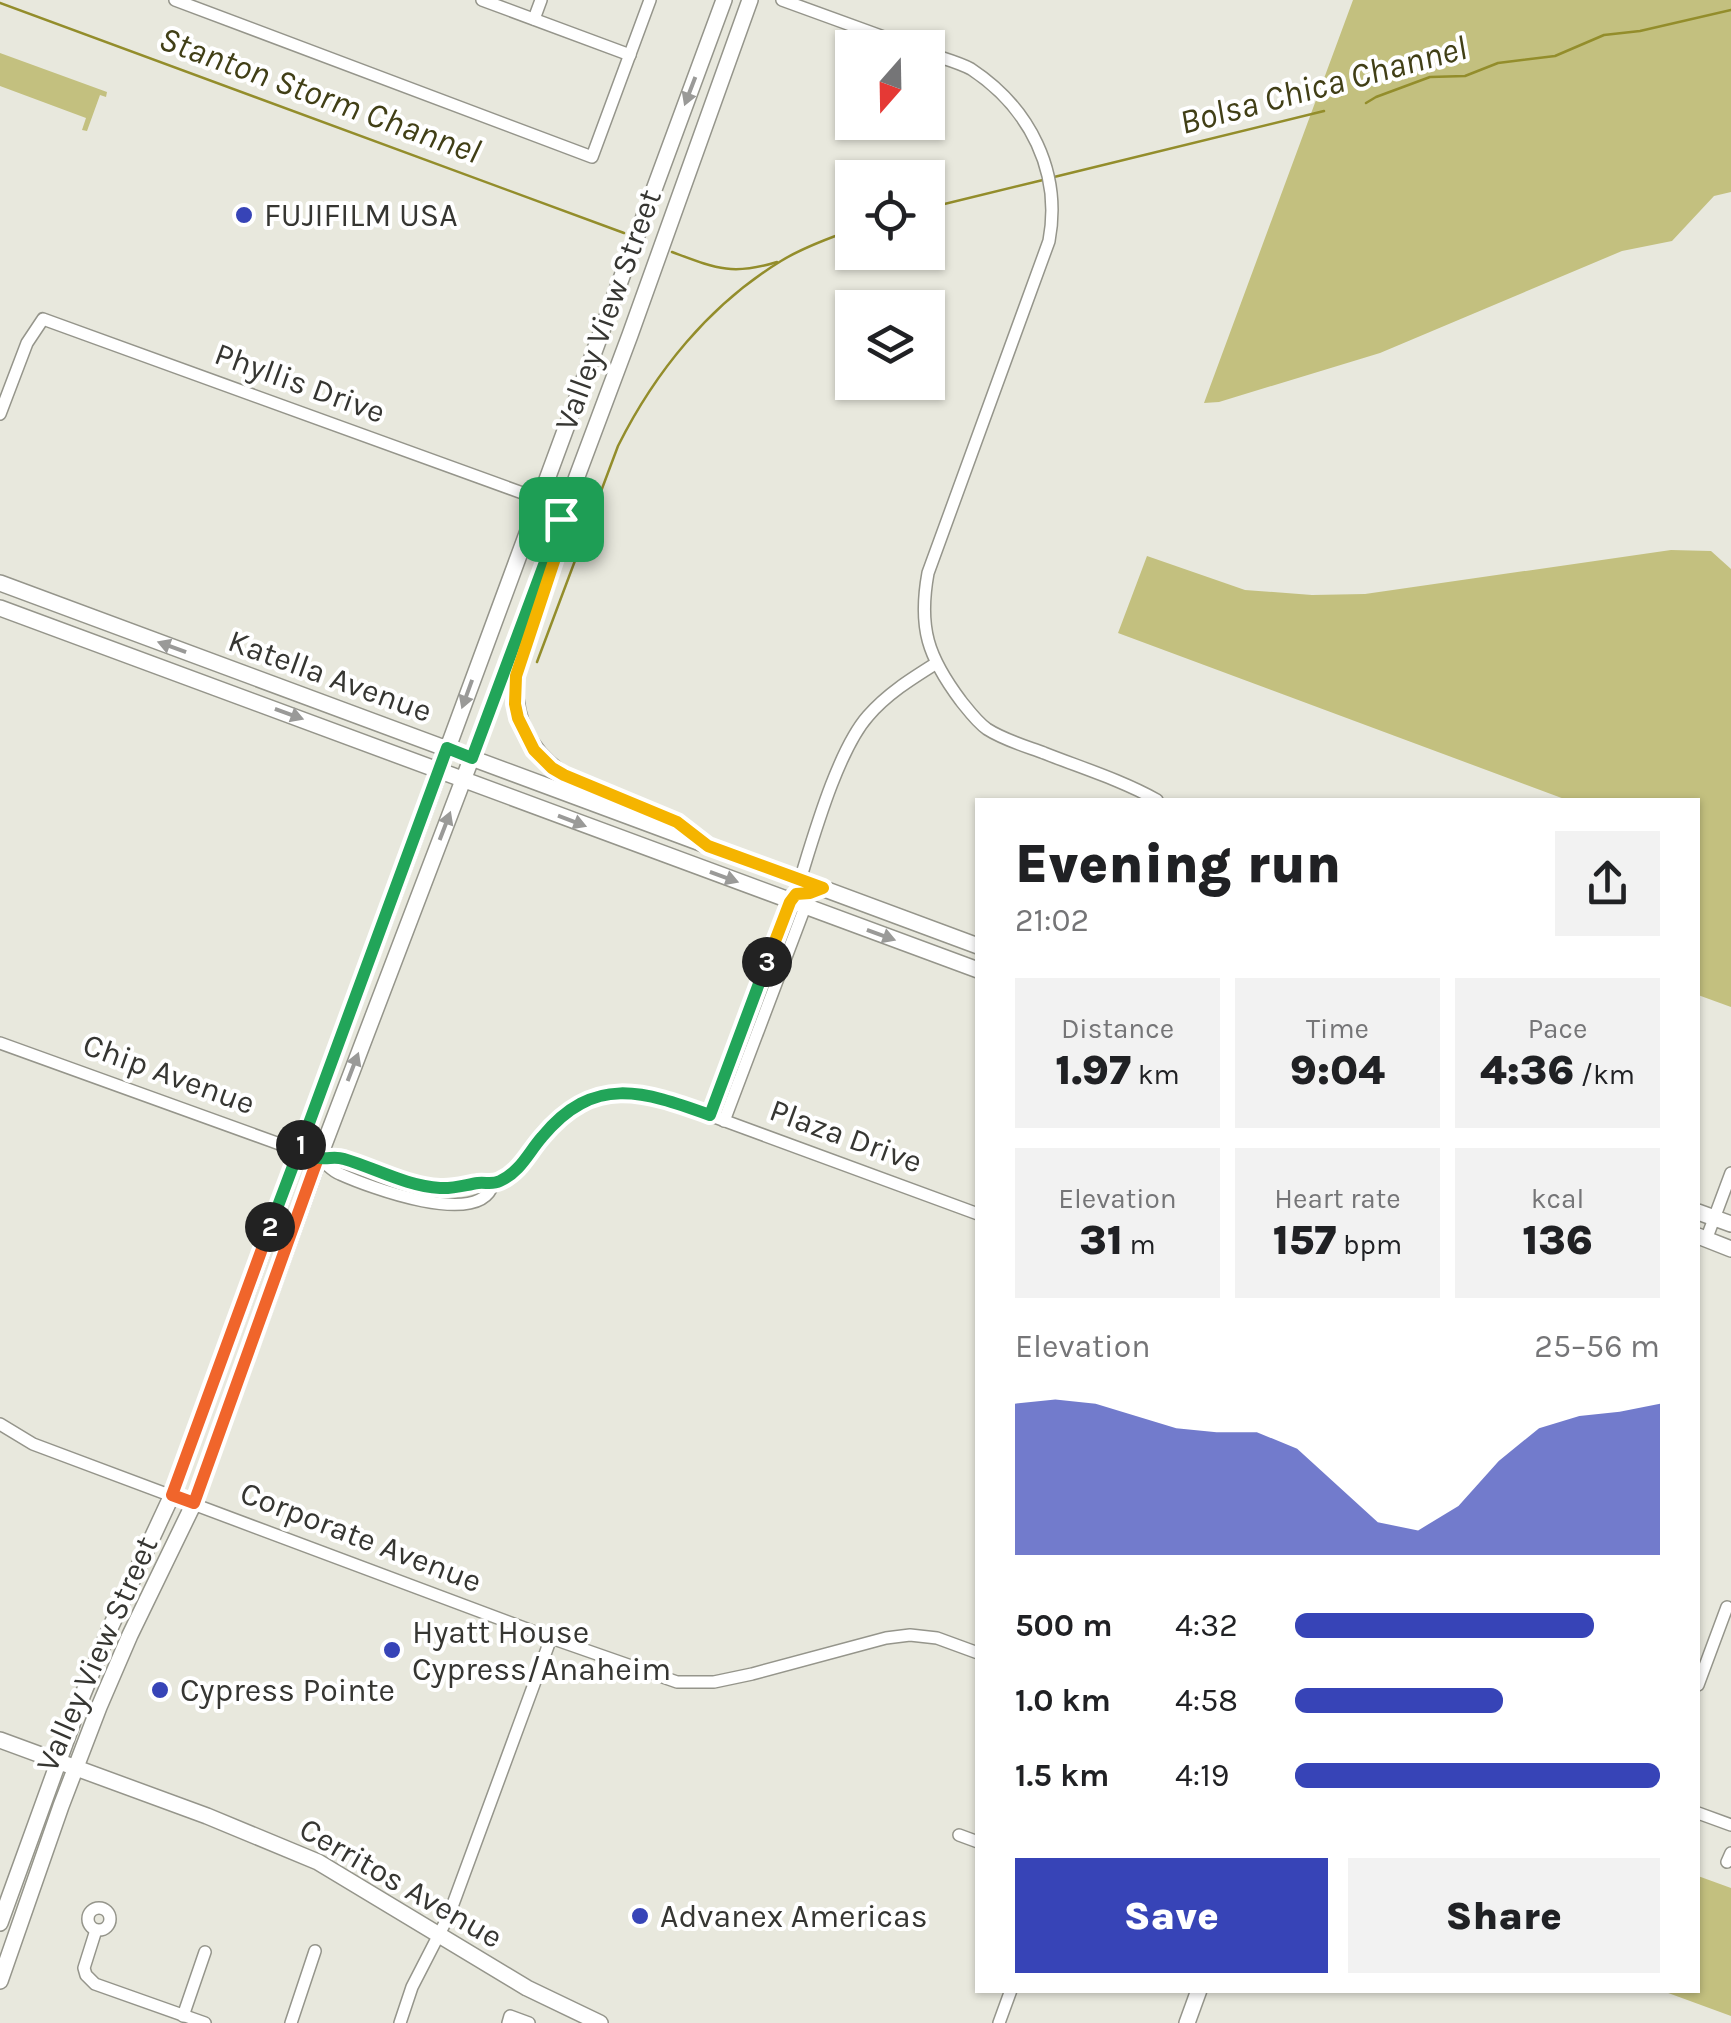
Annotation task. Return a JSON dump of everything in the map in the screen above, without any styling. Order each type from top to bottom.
[{"type":"main road","name":"Valley View Street","points":[[0,1923],[111,1626],[172,1495],[724,0]]},
{"type":"main road","name":"Valley View Street","points":[[0,1981],[76,1768],[130,1635],[194,1503],[318,1158],[472,758],[750,0]]},
{"type":"main road","points":[[561,519],[561,540],[516,676],[515,704],[524,733],[542,759],[564,775],[677,822],[708,846]]},
{"type":"main road","name":"Katella Avenue","points":[[0,584],[975,945]]},
{"type":"main road","name":"Katella Avenue","points":[[0,608],[975,969]]},
{"type":"main road","points":[[760,890],[793,885],[800,880]]},
{"type":"main road","points":[[797,904],[796,894],[823,888]]},
{"type":"main road","points":[[1700,1213],[1731,1224]]},
{"type":"main road","points":[[1702,1238],[1731,1249]]},
{"type":"main road","name":"Cerritos Avenue","points":[[0,1740],[207,1816],[318,1862],[526,1988],[600,2023]]},
{"type":"main road","points":[[1187,2023],[1198,1993]]},
{"type":"street","points":[[175,0],[592,157],[650,0]]},
{"type":"street","points":[[482,0],[630,55]]},
{"type":"street","points":[[534,20],[542,0]]},
{"type":"street","points":[[782,0],[864,30]]},
{"type":"street","points":[[945,59],[969,68],[1011,102],[1041,150],[1051,185],[1053,217],[1048,241],[928,572],[923,611],[929,645],[935,664],[985,727],[1153,798]]},
{"type":"street","name":"Phyllis Drive","points":[[0,414],[27,343],[42,319],[539,499]]},
{"type":"street","points":[[800,880],[833,784],[856,732],[898,688],[935,664]]},
{"type":"street","points":[[710,1115],[797,904]]},
{"type":"street","points":[[724,1121],[797,904]]},
{"type":"street","name":"Chip Avenue","points":[[0,1043],[318,1158]]},
{"type":"street","name":"Plaza Drive","points":[[318,1158],[336,1173],[411,1199],[435,1204],[480,1200],[491,1193],[493,1184],[521,1166],[560,1117],[580,1103],[620,1092],[641,1093],[975,1213]]},
{"type":"street","points":[[1702,1238],[1731,1172]]},
{"type":"street","name":"Corporate Avenue","points":[[0,1424],[33,1444],[677,1682],[714,1682],[910,1635],[938,1638],[975,1652]]},
{"type":"street","points":[[1700,1681],[1726,1623],[1726,1607]]},
{"type":"street","points":[[400,2023],[412,1987],[440,1935],[550,1638]]},
{"type":"street","points":[[1700,1813],[1731,1825]]},
{"type":"street","points":[[959,1836],[975,1841]]},
{"type":"street","points":[[96,1930],[86,1960],[86,1975],[94,1984],[205,2023]]},
{"type":"street","points":[[291,2023],[315,1951]]},
{"type":"street","points":[[183,2016],[205,1952]]},
{"type":"street","points":[[999,2023],[1010,1993]]},
{"type":"street","points":[[509,2020],[529,2023]]},
{"type":"shaded area","points":[[1353,0],[1731,0],[1731,192],[1714,196],[1672,241],[1622,251],[1380,353],[1219,402],[1204,403]]},
{"type":"shaded area","points":[[0,53],[107,92],[106,97],[100,95],[87,131],[82,130],[86,118],[0,86]]},
{"type":"shaded area","points":[[1671,550],[1711,551],[1731,569],[1731,1007],[1700,996],[1700,798],[1562,798],[1118,633],[1147,556],[1245,590],[1365,594]]},
{"type":"shaded area","points":[[1700,1877],[1731,1888],[1731,2016],[1668,1993],[1700,1993]]},
{"type":"waterway","name":"Stanton Storm Channel","points":[[0,3],[624,233]]},
{"type":"waterway","name":"Bolsa Chica Channel","points":[[1366,103],[1430,77],[1465,76],[1498,63],[1555,56],[1604,35],[1640,31],[1731,10]]},
{"type":"waterway","name":"Bolsa Chica Channel","points":[[1050,178],[1324,111]]},
{"type":"waterway","name":"Bolsa Chica Channel","points":[[945,204],[1043,180]]},
{"type":"waterway","name":"Bolsa Chica Channel","points":[[537,662],[618,446],[649,392],[686,342],[730,298],[781,261],[835,236]]},
{"type":"waterway","name":"Stanton Storm Channel","points":[[672,252],[724,268],[748,269],[777,262]]},
{"type":"place","name":"FUJIFILM USA","points":[[244,215]]},
{"type":"place","name":"Hyatt House Cypress/Anaheim","points":[[392,1650]]},
{"type":"place","name":"Cypress Pointe","points":[[160,1690]]},
{"type":"place","name":"Advanex Americas","points":[[640,1916]]},
{"type":"route","points":[[561,519],[472,758],[447,748],[299,1150],[318,1158],[194,1503],[172,1495],[299,1150],[318,1158],[338,1157],[414,1184],[449,1188],[504,1180],[530,1156],[560,1117],[580,1103],[602,1096],[641,1093],[710,1115],[790,902],[796,894],[823,888],[708,846],[677,822],[564,775],[534,750],[518,718],[514,689],[561,540],[561,519]]}]
